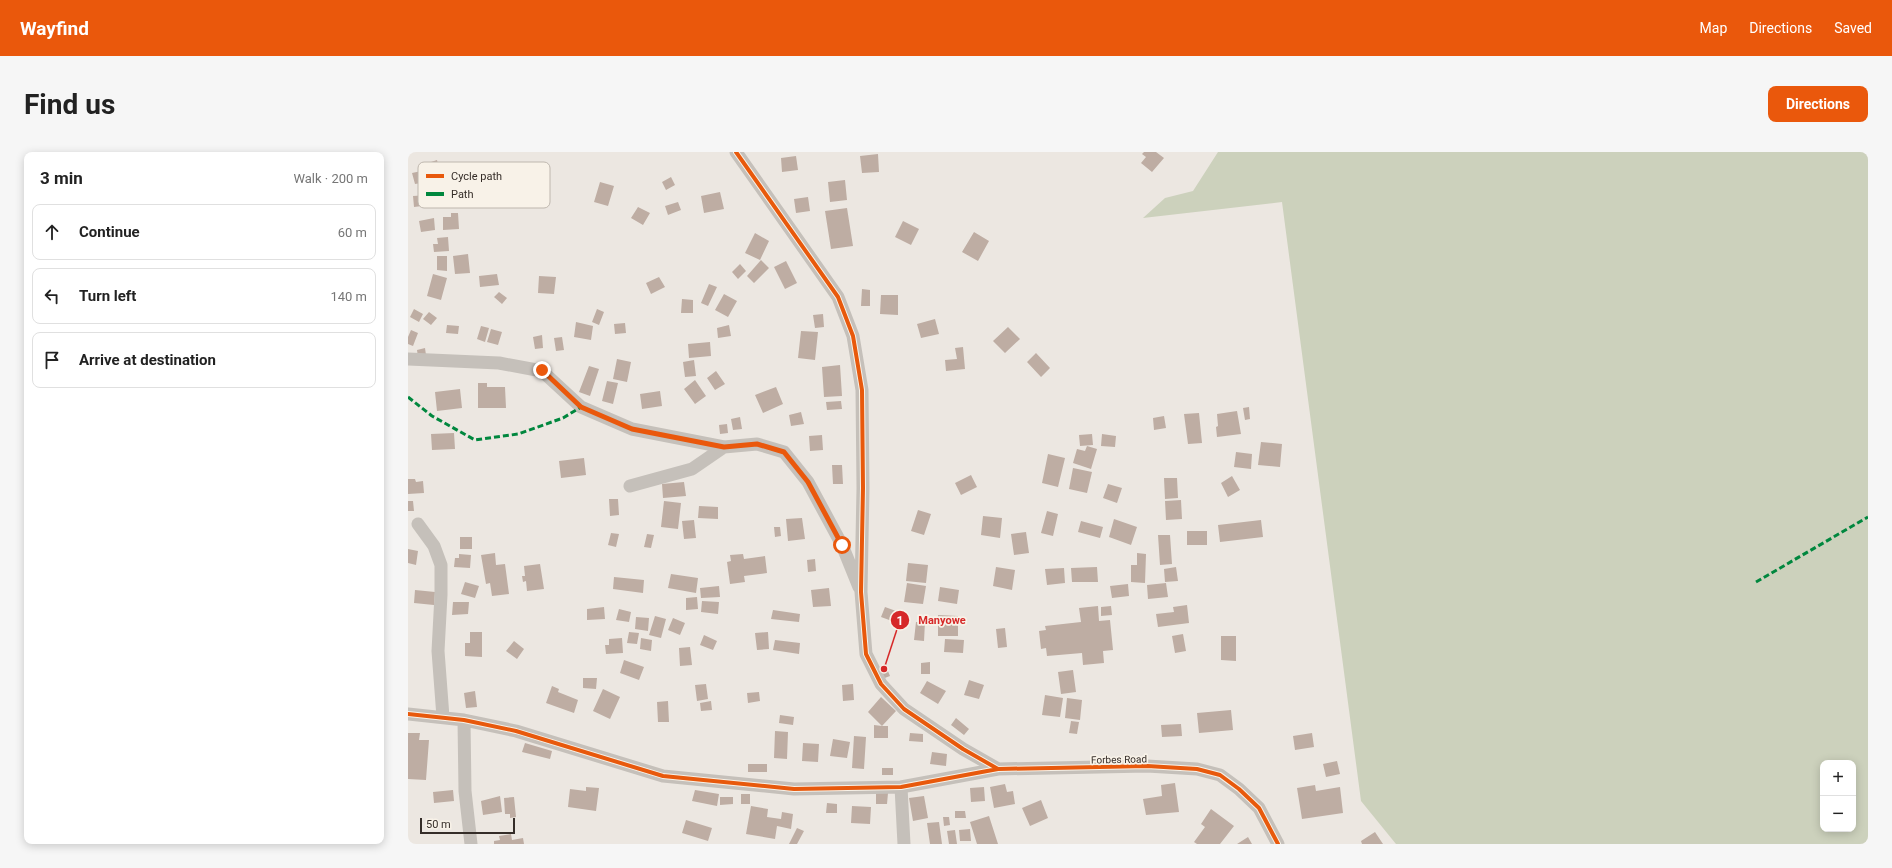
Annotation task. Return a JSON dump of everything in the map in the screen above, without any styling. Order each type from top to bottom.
[{"type":"street","points":[[736,152],[838,297],[853,336],[862,390],[863,488],[861,592],[866,654],[881,684],[904,710],[963,749],[998,769]]},
{"type":"street","points":[[408,359],[499,363],[542,370],[581,407],[632,429],[724,447],[757,444],[784,452],[808,482],[842,545],[861,592]]},
{"type":"street","points":[[630,486],[692,469],[724,447]]},
{"type":"street","points":[[418,524],[434,546],[441,565],[438,651],[443,717]]},
{"type":"street","name":"Forbes Road","points":[[408,714],[464,720],[516,731],[663,776],[794,789],[901,787],[998,769],[1147,766],[1197,769],[1220,775],[1239,788],[1259,808],[1278,844]]},
{"type":"street","points":[[464,720],[465,791],[471,844]]},
{"type":"street","points":[[901,787],[904,844]]},
{"type":"green space","points":[[1218,152],[1868,152],[1868,844],[1396,844],[1361,801],[1282,202],[1143,218],[1165,198],[1193,191]]},
{"type":"building","points":[[1144,152],[1156,152],[1164,158],[1152,172],[1141,163],[1146,157],[1142,154]]},
{"type":"building","points":[[878,154],[879,172],[862,173],[860,156]]},
{"type":"building","points":[[796,156],[798,170],[782,172],[781,158]]},
{"type":"building","points":[[418,172],[418,184],[415,184],[412,173]]},
{"type":"building","points":[[671,177],[675,185],[666,190],[662,182]]},
{"type":"building","points":[[845,180],[847,200],[830,202],[828,182]]},
{"type":"building","points":[[600,182],[614,186],[608,206],[594,202]]},
{"type":"building","points":[[720,192],[724,209],[704,213],[701,196]]},
{"type":"building","points":[[413,196],[418,196],[418,206],[414,207]]},
{"type":"building","points":[[808,197],[810,211],[796,213],[794,199]]},
{"type":"building","points":[[678,202],[681,210],[668,215],[665,206]]},
{"type":"building","points":[[638,207],[650,213],[643,225],[631,218]]},
{"type":"building","points":[[847,208],[853,246],[831,249],[825,211]]},
{"type":"building","points":[[451,213],[458,213],[459,229],[443,230],[443,217],[451,217]]},
{"type":"building","points":[[434,218],[435,230],[421,232],[419,221]]},
{"type":"building","points":[[903,221],[919,229],[911,245],[895,237]]},
{"type":"building","points":[[974,232],[989,241],[978,261],[962,252]]},
{"type":"building","points":[[755,233],[769,241],[760,260],[745,253]]},
{"type":"building","points":[[448,237],[449,251],[434,252],[433,244],[438,244],[437,238]]},
{"type":"building","points":[[468,254],[470,273],[455,274],[453,256]]},
{"type":"building","points":[[437,256],[447,256],[447,271],[437,270]]},
{"type":"building","points":[[761,260],[769,268],[754,283],[747,276]]},
{"type":"building","points":[[786,261],[797,283],[785,289],[774,267]]},
{"type":"building","points":[[740,264],[746,271],[738,279],[732,272]]},
{"type":"building","points":[[433,274],[447,278],[441,300],[427,296]]},
{"type":"building","points":[[497,274],[499,285],[480,287],[479,276]]},
{"type":"building","points":[[539,276],[556,277],[554,294],[538,293]]},
{"type":"building","points":[[659,277],[665,287],[651,294],[646,283]]},
{"type":"building","points":[[709,284],[717,287],[708,306],[701,303]]},
{"type":"building","points":[[862,289],[870,290],[870,306],[861,306]]},
{"type":"building","points":[[499,292],[507,298],[502,304],[494,297]]},
{"type":"building","points":[[724,294],[737,301],[728,317],[715,310]]},
{"type":"building","points":[[881,295],[898,295],[898,315],[880,314]]},
{"type":"building","points":[[682,299],[693,300],[693,313],[681,313]]},
{"type":"building","points":[[414,309],[423,314],[419,322],[410,317]]},
{"type":"building","points":[[597,309],[604,312],[599,325],[592,322]]},
{"type":"building","points":[[429,312],[437,318],[431,325],[423,319]]},
{"type":"building","points":[[823,314],[824,327],[815,328],[813,315]]},
{"type":"building","points":[[935,319],[939,334],[921,338],[917,324]]},
{"type":"building","points":[[576,322],[593,326],[591,340],[574,337]]},
{"type":"building","points":[[625,323],[626,333],[615,334],[614,324]]},
{"type":"building","points":[[447,325],[459,326],[458,334],[446,333]]},
{"type":"building","points":[[729,325],[731,336],[718,338],[717,328]]},
{"type":"building","points":[[481,326],[489,328],[485,342],[477,339]]},
{"type":"building","points":[[1008,327],[1020,339],[1005,353],[993,341]]},
{"type":"building","points":[[491,329],[502,332],[498,345],[487,342]]},
{"type":"building","points":[[411,330],[418,333],[413,346],[408,344],[408,337]]},
{"type":"building","points":[[801,331],[818,332],[815,360],[798,358]]},
{"type":"building","points":[[542,335],[543,348],[535,349],[533,337]]},
{"type":"building","points":[[562,337],[564,350],[556,351],[554,338]]},
{"type":"building","points":[[710,342],[711,356],[689,358],[688,344]]},
{"type":"building","points":[[963,347],[965,369],[946,371],[945,360],[957,359],[955,348]]},
{"type":"building","points":[[425,348],[426,355],[418,357],[417,350]]},
{"type":"building","points":[[1036,353],[1050,368],[1041,377],[1027,362]]},
{"type":"building","points":[[617,359],[631,362],[627,382],[613,379]]},
{"type":"building","points":[[694,360],[696,376],[685,377],[683,362]]},
{"type":"building","points":[[840,365],[842,396],[824,397],[822,367]]},
{"type":"building","points":[[589,366],[599,369],[590,396],[579,392]]},
{"type":"building","points":[[716,371],[725,384],[715,390],[707,378]]},
{"type":"building","points":[[695,380],[706,396],[695,404],[684,389]]},
{"type":"building","points":[[607,381],[618,383],[613,404],[602,401]]},
{"type":"building","points":[[478,383],[487,383],[487,387],[505,387],[506,408],[478,408]]},
{"type":"building","points":[[776,387],[783,404],[763,413],[755,395]]},
{"type":"building","points":[[460,389],[462,408],[437,411],[435,392]]},
{"type":"building","points":[[660,391],[662,406],[642,409],[640,394]]},
{"type":"building","points":[[841,401],[842,409],[827,410],[826,402]]},
{"type":"building","points":[[1249,407],[1250,419],[1245,420],[1243,408]]},
{"type":"building","points":[[1237,411],[1241,434],[1217,437],[1217,414]]},
{"type":"building","points":[[801,412],[804,424],[791,426],[789,415]]},
{"type":"building","points":[[1199,413],[1202,443],[1188,444],[1184,414]]},
{"type":"building","points":[[1164,416],[1166,428],[1154,430],[1153,418]]},
{"type":"building","points":[[740,417],[742,429],[733,430],[731,419]]},
{"type":"building","points":[[727,424],[728,433],[720,434],[719,425]]},
{"type":"building","points":[[454,433],[455,449],[432,450],[431,434]]},
{"type":"building","points":[[1092,434],[1093,445],[1080,446],[1079,435]]},
{"type":"building","points":[[1102,434],[1116,436],[1115,447],[1101,446]]},
{"type":"building","points":[[822,435],[823,450],[810,451],[809,436]]},
{"type":"building","points":[[1261,442],[1282,444],[1280,467],[1258,465]]},
{"type":"building","points":[[1087,446],[1097,449],[1091,469],[1073,463],[1077,449],[1085,451]]},
{"type":"building","points":[[1236,452],[1252,454],[1251,469],[1234,467]]},
{"type":"building","points":[[1048,454],[1065,458],[1058,487],[1042,483]]},
{"type":"building","points":[[584,458],[586,475],[561,478],[559,461]]},
{"type":"building","points":[[832,465],[842,465],[843,484],[833,484]]},
{"type":"building","points":[[1073,468],[1092,472],[1087,493],[1069,489]]},
{"type":"building","points":[[971,475],[977,487],[961,495],[955,483]]},
{"type":"building","points":[[1232,476],[1240,490],[1228,497],[1221,483]]},
{"type":"building","points":[[1164,478],[1177,478],[1178,498],[1165,499]]},
{"type":"building","points":[[408,479],[415,479],[416,482],[423,481],[424,493],[408,494]]},
{"type":"building","points":[[684,482],[686,496],[663,498],[662,484]]},
{"type":"building","points":[[1108,484],[1122,488],[1117,503],[1103,498]]},
{"type":"building","points":[[609,499],[618,499],[619,515],[610,516]]},
{"type":"building","points":[[1181,500],[1182,519],[1166,520],[1165,501]]},
{"type":"building","points":[[408,501],[413,501],[414,511],[408,511]]},
{"type":"building","points":[[664,501],[681,503],[678,529],[661,527]]},
{"type":"building","points":[[699,506],[718,507],[718,519],[698,518]]},
{"type":"building","points":[[918,510],[931,514],[924,535],[911,531]]},
{"type":"building","points":[[1047,511],[1058,514],[1053,536],[1041,533]]},
{"type":"building","points":[[983,516],[1002,518],[1000,538],[981,535]]},
{"type":"building","points":[[802,518],[805,539],[788,541],[786,519]]},
{"type":"building","points":[[1114,519],[1137,527],[1131,545],[1109,537]]},
{"type":"building","points":[[694,520],[696,538],[684,539],[682,521]]},
{"type":"building","points":[[1261,520],[1263,537],[1220,542],[1218,525]]},
{"type":"building","points":[[1081,521],[1103,527],[1100,538],[1078,532]]},
{"type":"building","points":[[774,527],[780,527],[781,536],[775,537]]},
{"type":"building","points":[[1187,531],[1207,531],[1207,545],[1187,545]]},
{"type":"building","points":[[1026,532],[1029,553],[1014,555],[1011,534]]},
{"type":"building","points":[[611,533],[619,534],[616,547],[608,545]]},
{"type":"building","points":[[647,534],[654,535],[651,548],[644,547]]},
{"type":"building","points":[[1158,535],[1170,535],[1172,564],[1160,565]]},
{"type":"building","points":[[460,537],[472,537],[472,549],[460,549]]},
{"type":"building","points":[[408,549],[418,551],[416,565],[408,563]]},
{"type":"building","points":[[495,553],[496,565],[505,564],[509,594],[492,596],[490,583],[486,584],[481,555]]},
{"type":"building","points":[[1137,553],[1146,554],[1145,583],[1131,582],[1131,565],[1137,565]]},
{"type":"building","points":[[459,554],[471,555],[470,568],[454,567],[455,558],[459,558]]},
{"type":"building","points":[[743,554],[744,559],[765,556],[767,573],[744,576],[745,582],[730,584],[727,562],[731,561],[730,555]]},
{"type":"building","points":[[815,559],[816,571],[808,572],[807,560]]},
{"type":"building","points":[[908,563],[928,565],[926,583],[906,581]]},
{"type":"building","points":[[540,564],[544,589],[527,591],[526,581],[523,582],[522,576],[525,576],[524,566]]},
{"type":"building","points":[[996,567],[1015,570],[1012,590],[993,586]]},
{"type":"building","points":[[1097,567],[1098,582],[1072,582],[1071,568]]},
{"type":"building","points":[[1176,567],[1178,581],[1165,582],[1164,569]]},
{"type":"building","points":[[1064,568],[1065,583],[1047,585],[1045,569]]},
{"type":"building","points":[[671,574],[698,578],[696,593],[668,588]]},
{"type":"building","points":[[614,577],[644,580],[643,593],[613,589]]},
{"type":"building","points":[[465,582],[479,586],[475,598],[461,594]]},
{"type":"building","points":[[907,583],[926,586],[923,604],[904,602]]},
{"type":"building","points":[[1166,583],[1168,597],[1148,599],[1147,585]]},
{"type":"building","points":[[1128,584],[1129,596],[1112,598],[1110,586]]},
{"type":"building","points":[[719,586],[720,597],[701,598],[700,588]]},
{"type":"building","points":[[940,587],[959,590],[957,604],[938,601]]},
{"type":"building","points":[[829,588],[831,606],[813,607],[811,590]]},
{"type":"building","points":[[415,590],[435,592],[434,605],[414,603]]},
{"type":"building","points":[[697,597],[698,609],[686,610],[686,598]]},
{"type":"building","points":[[702,601],[719,602],[718,614],[701,612]]},
{"type":"building","points":[[453,602],[469,602],[468,614],[452,615]]},
{"type":"building","points":[[1187,605],[1189,623],[1158,627],[1156,614],[1174,612],[1173,607]]},
{"type":"building","points":[[1098,606],[1099,621],[1110,620],[1113,650],[1103,651],[1104,663],[1083,665],[1082,653],[1047,656],[1046,648],[1041,649],[1039,631],[1046,630],[1045,626],[1081,622],[1079,608]]},
{"type":"building","points":[[1111,606],[1112,615],[1101,616],[1101,607]]},
{"type":"building","points":[[604,607],[605,619],[587,620],[587,609]]},
{"type":"building","points":[[885,607],[896,611],[892,621],[881,617]]},
{"type":"building","points":[[619,609],[631,612],[629,622],[616,620]]},
{"type":"building","points":[[773,610],[800,614],[799,622],[771,619]]},
{"type":"building","points":[[938,615],[958,616],[958,636],[938,636]]},
{"type":"building","points":[[655,616],[666,619],[661,638],[649,635]]},
{"type":"building","points":[[636,617],[649,618],[648,631],[635,629]]},
{"type":"building","points":[[673,618],[685,623],[680,635],[668,630]]},
{"type":"building","points":[[916,622],[925,622],[924,641],[914,640]]},
{"type":"building","points":[[1005,628],[1007,647],[998,648],[996,629]]},
{"type":"building","points":[[470,632],[482,632],[482,657],[465,656],[465,643],[470,643]]},
{"type":"building","points":[[629,632],[639,633],[637,644],[627,643]]},
{"type":"building","points":[[768,632],[769,649],[757,650],[755,633]]},
{"type":"building","points":[[1183,634],[1186,651],[1175,653],[1172,636]]},
{"type":"building","points":[[704,635],[717,641],[713,650],[700,645]]},
{"type":"building","points":[[1221,636],[1236,636],[1236,661],[1221,660]]},
{"type":"building","points":[[622,638],[623,653],[606,654],[605,645],[609,645],[609,639]]},
{"type":"building","points":[[641,638],[652,640],[651,651],[640,649]]},
{"type":"building","points":[[945,639],[964,640],[963,653],[944,652]]},
{"type":"building","points":[[775,640],[800,643],[799,654],[773,650]]},
{"type":"building","points":[[514,641],[524,649],[517,659],[506,651]]},
{"type":"building","points":[[690,647],[692,665],[680,666],[679,648]]},
{"type":"building","points":[[624,660],[644,667],[639,680],[620,673]]},
{"type":"building","points":[[930,662],[930,674],[921,674],[921,663]]},
{"type":"building","points":[[885,664],[890,676],[882,679],[878,668]]},
{"type":"building","points":[[1073,670],[1076,692],[1061,694],[1058,672]]},
{"type":"building","points":[[583,678],[597,678],[596,689],[583,688]]},
{"type":"building","points":[[969,680],[984,685],[979,699],[964,695]]},
{"type":"building","points":[[927,681],[946,691],[938,704],[920,693]]},
{"type":"building","points":[[706,684],[708,699],[697,701],[695,685]]},
{"type":"building","points":[[853,684],[854,700],[843,701],[842,685]]},
{"type":"building","points":[[552,686],[559,689],[558,692],[578,700],[574,713],[546,703]]},
{"type":"building","points":[[603,689],[620,697],[610,719],[593,711]]},
{"type":"building","points":[[475,691],[477,707],[466,708],[464,693]]},
{"type":"building","points":[[759,692],[760,701],[748,703],[747,693]]},
{"type":"building","points":[[1045,695],[1063,698],[1060,717],[1042,715]]},
{"type":"building","points":[[881,697],[896,711],[882,726],[868,712]]},
{"type":"building","points":[[1067,698],[1082,700],[1080,720],[1065,718]]},
{"type":"building","points":[[668,701],[669,722],[658,722],[657,702]]},
{"type":"building","points":[[711,701],[712,710],[701,711],[700,703]]},
{"type":"building","points":[[1231,710],[1233,730],[1199,733],[1197,713]]},
{"type":"building","points":[[780,715],[794,717],[793,725],[779,723]]},
{"type":"building","points":[[956,718],[969,729],[964,735],[951,725]]},
{"type":"building","points":[[1071,721],[1079,722],[1077,734],[1069,733]]},
{"type":"building","points":[[1181,724],[1182,736],[1162,737],[1161,725]]},
{"type":"building","points":[[874,725],[888,726],[888,738],[874,738]]},
{"type":"building","points":[[775,731],[788,732],[787,759],[774,758]]},
{"type":"building","points":[[408,733],[420,733],[419,740],[429,740],[426,780],[408,779]]},
{"type":"building","points":[[910,733],[923,734],[923,742],[909,741]]},
{"type":"building","points":[[1312,733],[1314,747],[1295,750],[1293,736]]},
{"type":"building","points":[[854,736],[866,737],[864,769],[852,768]]},
{"type":"building","points":[[833,739],[850,742],[847,758],[830,756]]},
{"type":"building","points":[[525,743],[552,751],[550,759],[522,752]]},
{"type":"building","points":[[803,743],[819,744],[818,762],[802,761]]},
{"type":"building","points":[[932,752],[947,754],[946,766],[930,764]]},
{"type":"building","points":[[1337,761],[1340,774],[1326,777],[1323,764]]},
{"type":"building","points":[[748,764],[767,764],[767,772],[748,772]]},
{"type":"building","points":[[882,768],[893,768],[893,775],[882,775]]},
{"type":"building","points":[[1175,783],[1179,812],[1146,815],[1143,799],[1162,796],[1161,785]]},
{"type":"building","points":[[1005,784],[1007,792],[1013,791],[1015,804],[994,808],[990,787]]},
{"type":"building","points":[[1315,785],[1316,791],[1340,787],[1343,813],[1302,819],[1297,788]]},
{"type":"building","points":[[586,787],[599,788],[596,811],[568,807],[570,789],[586,791]]},
{"type":"building","points":[[984,787],[985,801],[971,802],[970,788]]},
{"type":"building","points":[[453,790],[454,801],[434,803],[433,792]]},
{"type":"building","points":[[695,790],[719,794],[717,806],[692,801]]},
{"type":"building","points":[[876,792],[888,793],[887,804],[876,804]]},
{"type":"building","points":[[741,794],[750,794],[750,804],[741,804]]},
{"type":"building","points":[[500,796],[502,812],[483,815],[481,801]]},
{"type":"building","points":[[924,796],[928,818],[913,821],[909,798]]},
{"type":"building","points":[[514,797],[516,817],[510,818],[510,814],[505,814],[504,798]]},
{"type":"building","points":[[720,797],[733,797],[733,804],[720,805]]},
{"type":"building","points":[[1041,800],[1048,818],[1030,826],[1022,808]]},
{"type":"building","points":[[827,803],[837,804],[837,813],[826,813]]},
{"type":"building","points":[[751,806],[768,809],[767,817],[781,819],[782,812],[793,814],[791,829],[777,826],[775,839],[746,834]]},
{"type":"building","points":[[852,806],[871,807],[870,824],[851,823]]},
{"type":"building","points":[[1211,809],[1234,826],[1220,844],[1197,844],[1194,842],[1205,827],[1201,824]]},
{"type":"building","points":[[955,811],[965,811],[966,818],[955,818]]},
{"type":"building","points":[[989,816],[998,844],[977,844],[970,822]]},
{"type":"building","points":[[943,817],[949,817],[950,825],[944,826]]},
{"type":"building","points":[[686,820],[712,828],[708,841],[682,833]]},
{"type":"building","points":[[939,822],[942,844],[930,844],[927,823]]},
{"type":"building","points":[[797,828],[804,831],[797,844],[789,844]]},
{"type":"building","points":[[970,829],[971,841],[960,841],[959,830]]},
{"type":"building","points":[[955,830],[957,844],[949,844],[947,831]]},
{"type":"building","points":[[1375,832],[1383,844],[1362,844],[1361,841]]},
{"type":"building","points":[[511,834],[512,840],[523,838],[524,844],[494,844],[494,841],[500,840],[499,836]]},
{"type":"building","points":[[1248,837],[1252,844],[1237,844]]},
{"type":"marked path","points":[[408,397],[432,416],[475,440],[518,434],[563,418],[581,407]]},
{"type":"marked path","points":[[1756,582],[1868,517]]},
{"type":"cycle path","points":[[736,152],[838,297],[853,336],[862,390],[863,488],[861,592],[866,654],[881,684],[904,709],[963,749],[998,769]]},
{"type":"cycle path","points":[[408,714],[464,720],[516,731],[663,776],[794,789],[901,787],[998,769],[1147,766],[1197,769],[1220,775],[1239,789],[1259,808],[1278,844]]},
{"type":"place","name":"Manyowe","points":[[884,669]]},
{"type":"route","points":[[542,370],[581,407],[632,429],[724,447],[757,444],[784,452],[808,482],[842,545]]}]
